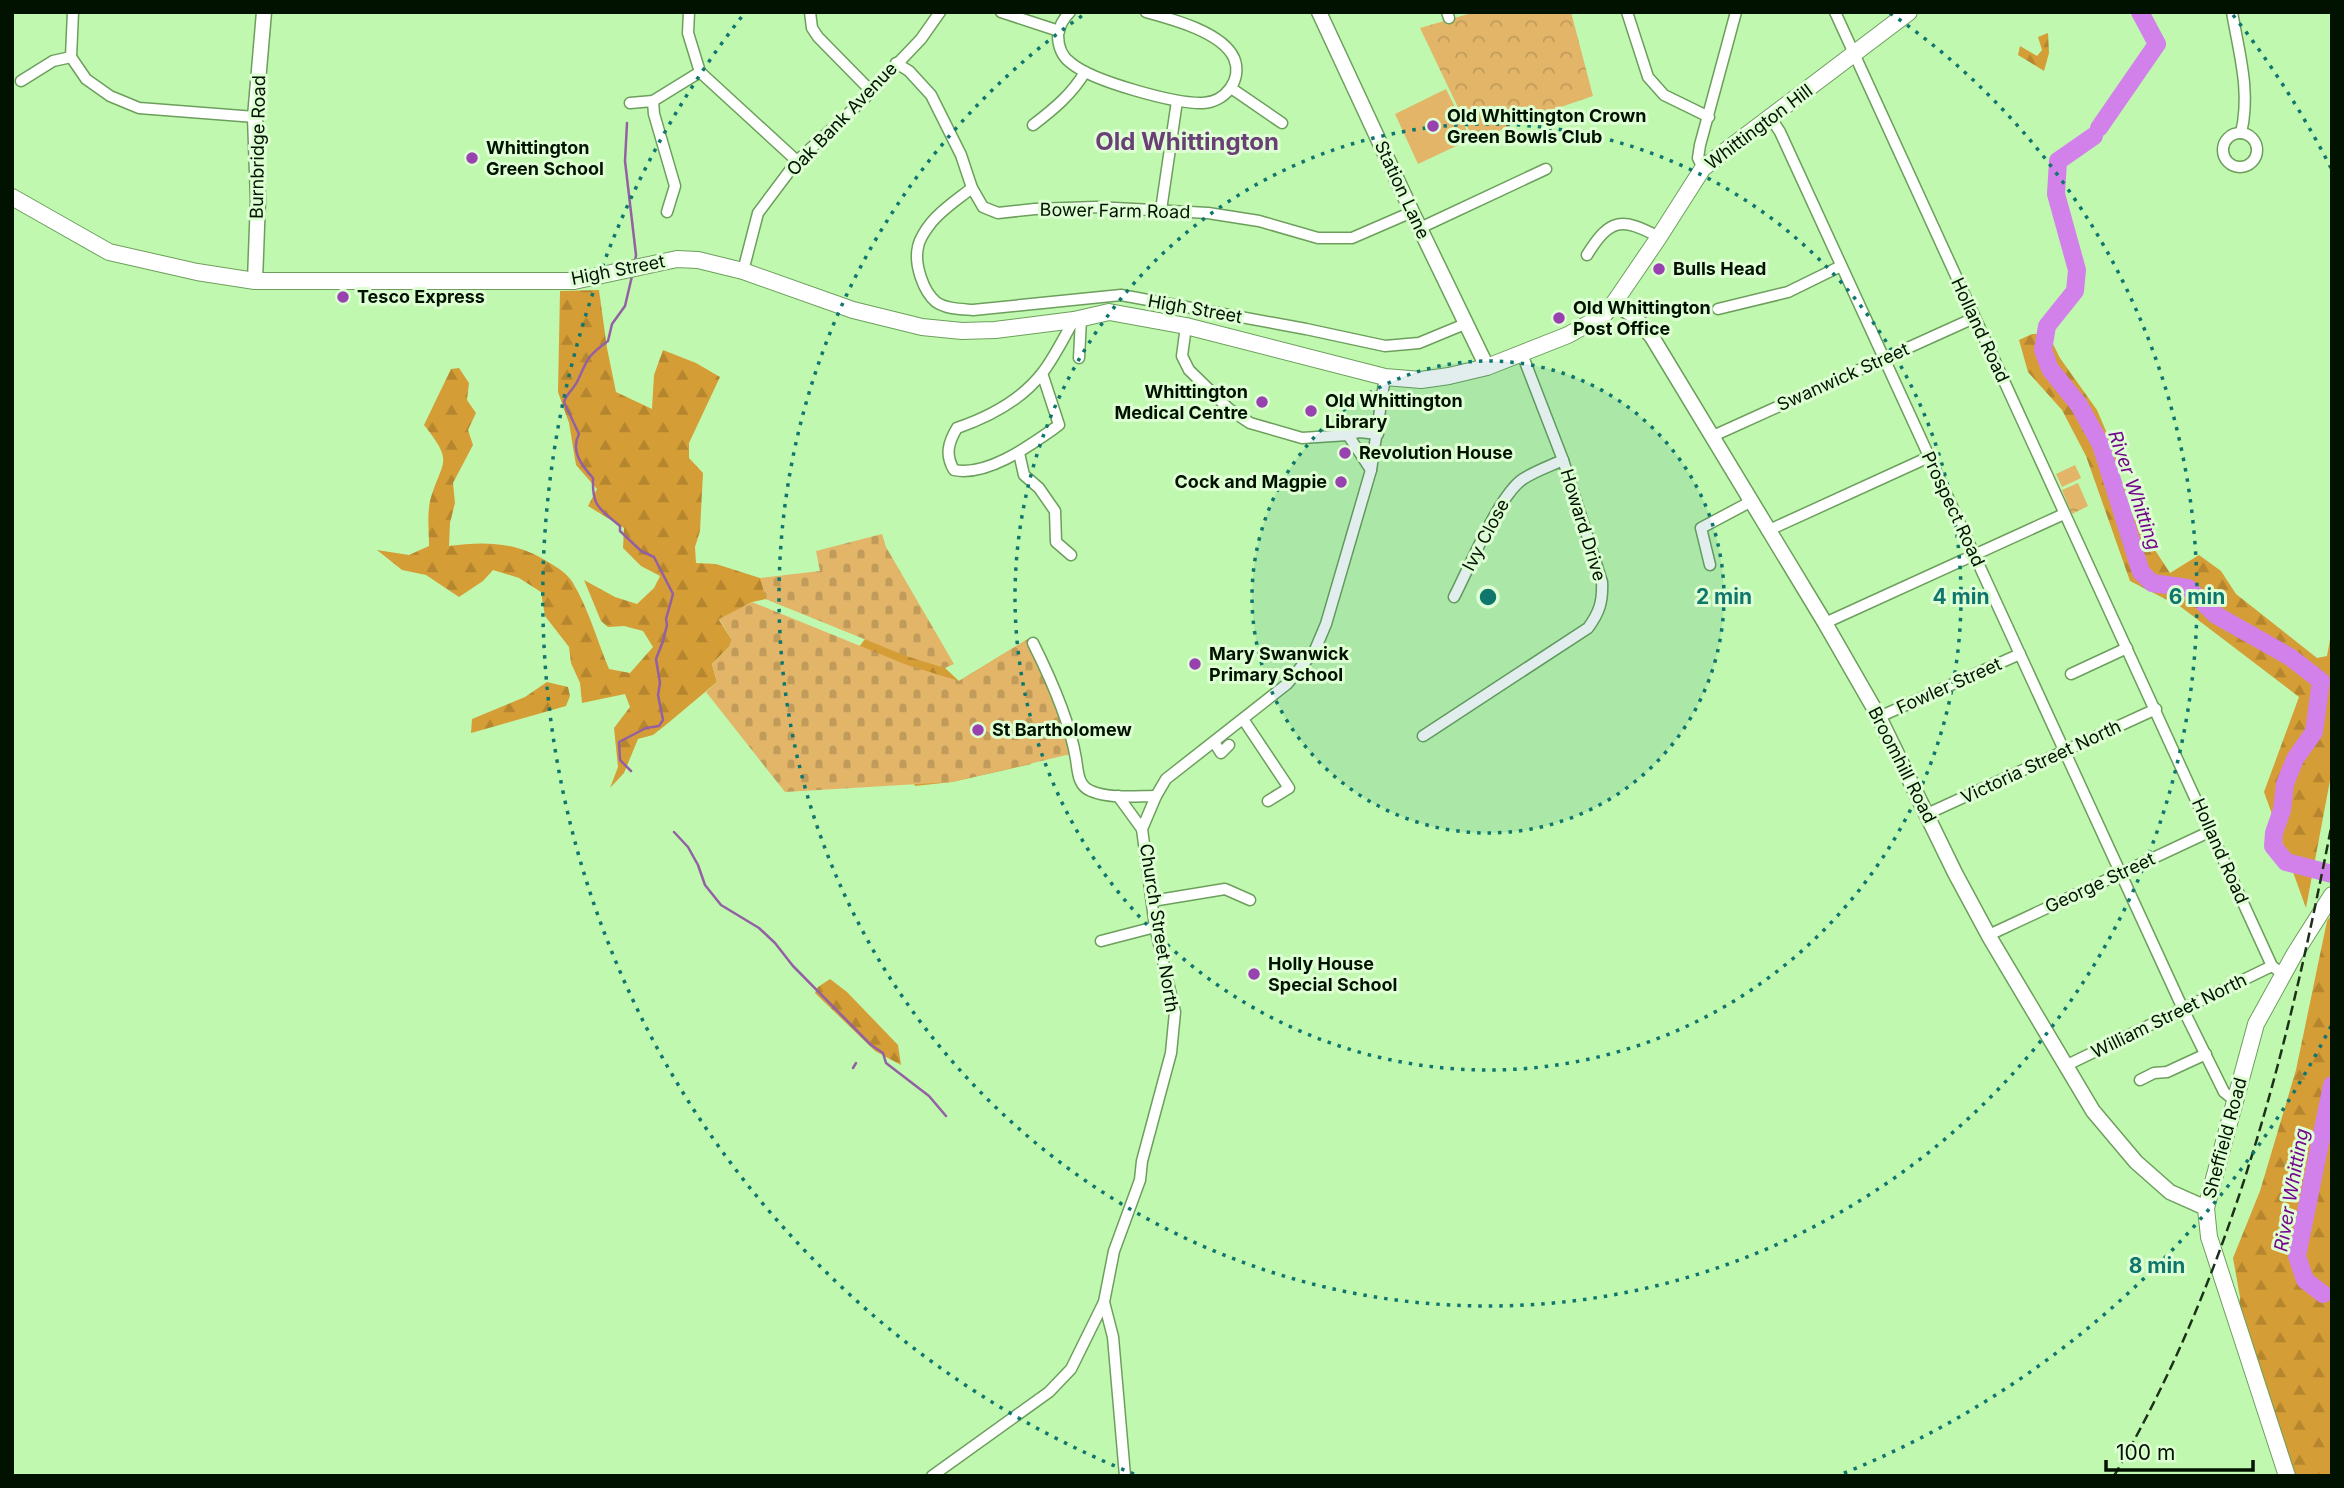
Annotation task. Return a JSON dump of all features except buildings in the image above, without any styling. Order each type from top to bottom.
[{"type":"main road","name":"Whittington Hill","points":[[1614,303],[1703,168],[1909,12]]},
{"type":"main road","name":"High Street","points":[[12,197],[109,252],[197,272],[255,281],[573,281],[677,259],[698,260],[743,271],[853,310],[922,327],[973,331],[1078,320],[1109,312],[1186,326],[1385,377],[1421,380],[1449,376],[1522,354],[1585,327],[1604,315],[1614,303]]},
{"type":"main road","name":"Sheffield Road","points":[[2287,1476],[2208,1237],[2206,1208],[2256,1024],[2278,970],[2332,895]]},
{"type":"street","points":[[73,12],[71,57],[86,79],[110,96],[139,108],[255,117]]},
{"type":"street","name":"Burnbridge Road","points":[[255,281],[258,200],[255,117],[264,12]]},
{"type":"street","points":[[689,12],[688,33],[700,72],[797,161]]},
{"type":"street","points":[[810,12],[812,28],[818,37],[871,91]]},
{"type":"street","name":"Oak Bank Avenue","points":[[743,271],[758,213],[797,161],[921,39],[940,12]]},
{"type":"street","points":[[1001,12],[1059,31]]},
{"type":"street","points":[[1070,12],[1059,31],[1060,50],[1070,63],[1085,72],[1177,101],[1217,101],[1231,88],[1237,75],[1235,60],[1227,47],[1212,36],[1146,12]]},
{"type":"street","name":"Station Lane","points":[[1319,12],[1487,366]]},
{"type":"street","points":[[1627,12],[1648,77],[1664,95],[1709,117]]},
{"type":"street","points":[[1703,168],[1698,158],[1736,12]]},
{"type":"street","name":"Holland Road","points":[[1835,12],[2211,831],[2278,970]]},
{"type":"street","points":[[2232,12],[2246,90],[2241,133]]},
{"type":"street","points":[[21,81],[53,61],[71,57]]},
{"type":"street","name":"Bower Farm Road","points":[[896,63],[909,71],[931,94],[961,155],[972,188],[983,207],[998,213],[1096,207],[1208,213],[1259,221],[1318,238],[1352,238],[1412,212]]},
{"type":"street","points":[[631,103],[653,101],[700,72]]},
{"type":"street","points":[[1033,125],[1066,98],[1085,72]]},
{"type":"street","points":[[1231,88],[1282,123]]},
{"type":"street","points":[[653,101],[654,114],[675,186],[667,212]]},
{"type":"street","points":[[1161,210],[1177,101]]},
{"type":"street","name":"Prospect Road","points":[[1771,118],[1780,132],[2183,1009],[2224,1092],[2235,1101]]},
{"type":"street","points":[[1420,228],[1546,169]]},
{"type":"street","name":"High Street","points":[[972,188],[951,203],[930,224],[918,247],[921,277],[926,290],[937,302],[953,309],[973,310],[1121,295],[1385,345],[1419,343],[1465,324]]},
{"type":"street","points":[[1587,255],[1598,236],[1609,227],[1621,223],[1639,227],[1660,237]]},
{"type":"street","points":[[1718,309],[1788,292],[1841,267]]},
{"type":"street","name":"Broomhill Road","points":[[1614,303],[1634,317],[1652,337],[1825,623],[1879,718],[1989,935],[2065,1066],[2101,1122],[2136,1162],[2170,1192],[2206,1208]]},
{"type":"street","name":"Swanwick Street","points":[[1713,436],[1974,318]]},
{"type":"street","points":[[1078,320],[1079,358]]},
{"type":"street","points":[[1042,373],[1059,425],[1019,453],[967,473],[954,470],[948,459],[949,440],[957,428],[986,418],[1005,407],[1042,373],[1078,320]]},
{"type":"street","name":"High Street","points":[[1186,326],[1182,356],[1189,370],[1229,409],[1250,423],[1295,437],[1348,435],[1359,432],[1378,434]]},
{"type":"street","name":"Howard Drive","points":[[1423,736],[1588,628],[1599,613],[1603,597],[1602,582],[1563,460],[1522,354]]},
{"type":"street","name":"Church Street North","points":[[1104,1302],[1114,1251],[1140,1180],[1142,1161],[1171,1053],[1175,1012],[1155,927],[1142,829],[1166,779],[1287,684],[1315,650],[1326,624],[1371,470],[1385,377]]},
{"type":"street","points":[[1348,435],[1371,470]]},
{"type":"street","points":[[1019,453],[1024,475],[1039,488],[1055,511],[1056,542],[1071,555]]},
{"type":"street","points":[[1767,531],[1929,457]]},
{"type":"street","name":"Ivy Close","points":[[1454,597],[1500,506],[1511,490],[1524,478],[1563,460]]},
{"type":"street","points":[[1710,565],[1701,528],[1750,502]]},
{"type":"street","points":[[1825,623],[2064,513]]},
{"type":"street","points":[[1033,643],[1053,684],[1076,755],[1079,781],[1090,791],[1118,796],[1156,796]]},
{"type":"street","points":[[2071,674],[2127,648]]},
{"type":"street","name":"Fowler Street","points":[[1879,718],[2020,654]]},
{"type":"street","name":"Victoria Street North","points":[[1927,814],[2156,709]]},
{"type":"street","points":[[1243,719],[1290,788],[1268,801]]},
{"type":"street","points":[[1214,742],[1221,753],[1229,745]]},
{"type":"street","points":[[1118,796],[1142,829]]},
{"type":"street","name":"George Street","points":[[1989,935],[2211,831]]},
{"type":"street","points":[[1152,901],[1224,889],[1250,900]]},
{"type":"street","points":[[1101,941],[1155,927]]},
{"type":"street","name":"William Street North","points":[[2065,1066],[2183,1009],[2278,970]]},
{"type":"street","points":[[2140,1080],[2154,1073],[2167,1072],[2206,1054]]},
{"type":"street","points":[[1104,1302],[1113,1337],[1125,1476]]},
{"type":"street","points":[[932,1476],[1049,1392],[1071,1369],[1104,1302]]},
{"type":"green space","points":[[1475,12],[1571,12],[1593,96],[1517,122],[1475,143],[1420,28]]},
{"type":"green space","points":[[2048,33],[2049,53],[2044,71],[2018,55],[2020,46],[2037,56],[2042,50],[2038,37]]},
{"type":"green space","name":"Old Whittington Crown Green Bowls Club","points":[[1446,89],[1471,139],[1418,164],[1395,114]]},
{"type":"green space","points":[[599,290],[616,392],[652,409],[654,375],[663,350],[696,363],[720,377],[689,443],[689,458],[703,473],[700,531],[695,547],[696,563],[716,564],[760,578],[938,652],[945,668],[959,681],[1028,639],[1031,764],[952,782],[915,786],[853,655],[865,639],[766,599],[752,602],[719,620],[732,640],[729,647],[712,664],[717,682],[653,735],[638,739],[624,773],[610,788],[618,767],[614,728],[630,707],[625,694],[582,703],[580,683],[571,663],[569,647],[545,616],[541,592],[519,578],[493,570],[483,581],[459,597],[426,575],[402,570],[377,550],[409,555],[429,546],[429,506],[442,469],[443,455],[424,425],[451,369],[459,368],[469,383],[467,400],[476,413],[468,430],[473,445],[453,483],[455,503],[450,523],[449,546],[488,544],[513,547],[536,555],[562,571],[571,580],[584,604],[609,669],[630,673],[653,647],[643,631],[624,626],[608,627],[601,621],[584,580],[615,597],[637,604],[654,588],[660,576],[641,566],[623,548],[624,528],[588,506],[597,489],[576,465],[569,423],[558,392],[560,291]]},
{"type":"green space","points":[[2038,334],[2053,344],[2097,410],[2115,452],[2119,478],[2127,489],[2119,495],[2170,573],[2199,555],[2221,571],[2236,594],[2317,658],[2327,656],[2332,629],[2332,770],[2306,908],[2264,792],[2299,697],[2181,607],[2130,581],[2086,456],[2062,410],[2028,372],[2019,340]]},
{"type":"green space","points":[[2075,465],[2081,478],[2062,487],[2056,474]]},
{"type":"green space","points":[[2078,483],[2088,506],[2072,514],[2062,490]]},
{"type":"green space","points":[[882,534],[886,547],[954,664],[945,668],[906,656],[766,599],[760,578],[820,571],[816,551]]},
{"type":"green space","points":[[752,602],[907,665],[959,681],[1028,639],[1047,681],[1071,754],[952,782],[785,792],[706,692],[717,682],[712,664],[729,647],[732,640],[719,619]]},
{"type":"green space","points":[[547,682],[568,687],[570,696],[566,706],[471,733],[472,719],[525,697]]},
{"type":"green space","points":[[2332,914],[2332,1476],[2295,1476],[2238,1320],[2240,1297],[2233,1258],[2260,1191],[2296,1070],[2327,921]]},
{"type":"green space","points":[[830,979],[847,992],[898,1045],[901,1065],[875,1051],[815,993],[818,987]]},
{"type":"waterway","name":"River Whitting","points":[[2099,128],[2157,44],[2140,12]]},
{"type":"waterway","points":[[627,123],[625,161],[635,262]]},
{"type":"waterway","name":"River Whitting","points":[[2094,136],[2058,161],[2056,194],[2077,270],[2075,291],[2047,326],[2043,350],[2050,369],[2079,405],[2101,445],[2141,572],[2152,583],[2188,588],[2216,615],[2290,657],[2321,681],[2314,732],[2295,759],[2285,784],[2273,846],[2286,862],[2332,874]]},
{"type":"waterway","points":[[631,771],[620,760],[619,742],[646,728],[659,726],[663,720],[658,695],[660,683],[656,659],[663,641],[673,594],[654,557],[641,551],[598,506],[593,478],[581,463],[577,452],[579,434],[564,402],[588,359],[608,341],[612,324],[625,306],[632,276]]},
{"type":"waterway","points":[[674,832],[688,847],[705,885],[721,905],[759,928],[775,943],[793,966],[871,1045],[883,1053],[886,1063],[929,1096],[946,1116]]},
{"type":"waterway","points":[[853,1068],[856,1063]]},
{"type":"waterway","name":"River Whitting","points":[[2323,1294],[2305,1280],[2297,1256],[2332,1085]]},
{"type":"railway","points":[[2114,1476],[2156,1399],[2192,1320],[2251,1159],[2296,993],[2332,823]]},
{"type":"place","name":"Old Whittington Crown Green Bowls Club","points":[[1433,126]]},
{"type":"place","name":"Whittington Green School","points":[[472,158]]},
{"type":"place","name":"Bulls Head","points":[[1659,269]]},
{"type":"place","name":"Tesco Express","points":[[343,297]]},
{"type":"place","name":"Old Whittington Post Office","points":[[1559,318]]},
{"type":"place","name":"Whittington Medical Centre","points":[[1262,402]]},
{"type":"place","name":"Old Whittington Library","points":[[1311,411]]},
{"type":"place","name":"Revolution House","points":[[1345,453]]},
{"type":"place","name":"Cock and Magpie","points":[[1341,482]]},
{"type":"place","name":"Mary Swanwick Primary School","points":[[1195,664]]},
{"type":"place","name":"St Bartholomew","points":[[978,730]]},
{"type":"place","name":"Holly House Special School","points":[[1254,974]]},
{"type":"district","name":"Old Whittington","points":[[1187,142]]}]
